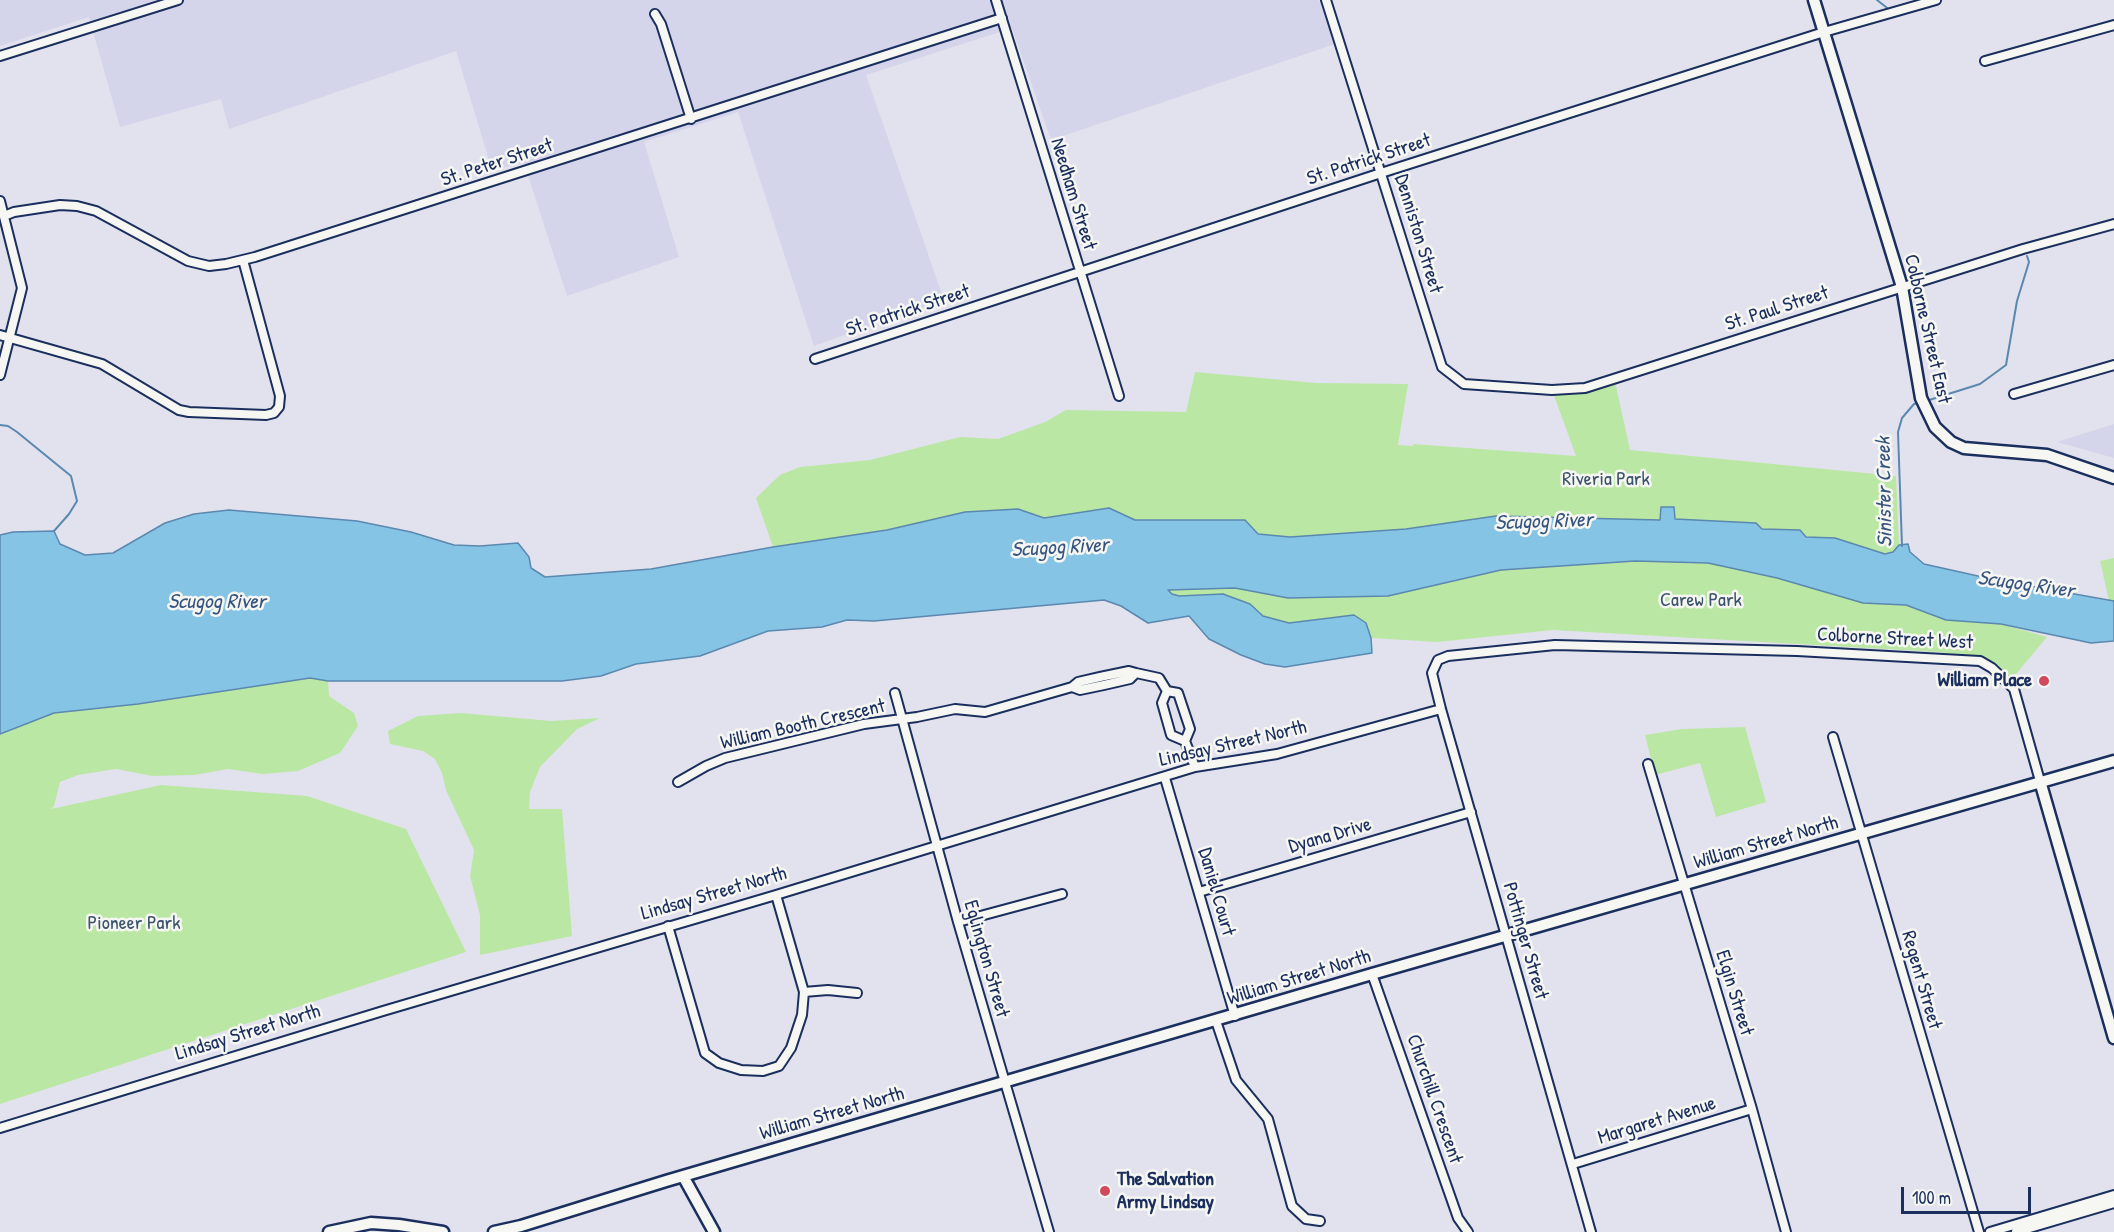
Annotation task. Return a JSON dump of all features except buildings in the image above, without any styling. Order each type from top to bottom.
[{"type":"street","points":[[0,56],[178,0]]},
{"type":"street","name":"Needham Street","points":[[996,0],[1119,396]]},
{"type":"street","name":"Denniston Street","points":[[1326,0],[1442,367],[1448,373]]},
{"type":"street","name":"Colborne Street East","points":[[1814,0],[1902,287],[1922,402],[1937,430],[1953,443],[1964,448],[2047,455],[2114,478]]},
{"type":"street","name":"St. Patrick Street","points":[[815,358],[1080,273],[1381,172],[1824,32],[1936,0]]},
{"type":"street","points":[[655,14],[661,24],[691,119]]},
{"type":"street","name":"St. Peter Street","points":[[4,216],[14,212],[60,205],[77,206],[96,211],[188,261],[209,266],[243,260],[1002,18]]},
{"type":"street","points":[[1985,61],[2114,25]]},
{"type":"street","points":[[0,201],[22,288],[0,375]]},
{"type":"street","name":"St. Paul Street","points":[[1448,373],[1464,384],[1552,390],[1585,388],[2023,249],[2114,224]]},
{"type":"street","points":[[0,335],[102,364],[179,410],[266,415],[274,413],[279,407],[280,396],[243,260]]},
{"type":"street","points":[[2014,394],[2114,365]]},
{"type":"street","name":"Colborne Street West","points":[[1438,660],[1448,656],[1556,645],[1821,652],[1980,661],[1992,668],[2014,688],[2114,1038]]},
{"type":"street","name":"Pottinger Street","points":[[1438,660],[1432,673],[1441,709],[1591,1232]]},
{"type":"street","name":"William Booth Crescent","points":[[678,782],[706,766],[734,756],[864,724],[955,709],[985,712],[1072,687],[1080,690],[1102,681],[1130,679],[1136,673],[1159,678],[1167,691]]},
{"type":"street","points":[[1185,741],[1190,729],[1178,693],[1167,691],[1161,703],[1171,735],[1185,741],[1196,767]]},
{"type":"street","name":"Eglington Street","points":[[895,693],[958,922],[1048,1232]]},
{"type":"street","name":"Lindsay Street North","points":[[0,1128],[1196,767],[1277,754],[1441,709]]},
{"type":"street","name":"Regent Street","points":[[1833,737],[1978,1232]]},
{"type":"street","name":"William Street North","points":[[494,1232],[2114,760]]},
{"type":"street","name":"Elgin Street","points":[[1648,764],[1752,1109],[1786,1232]]},
{"type":"street","name":"Daniel Court","points":[[1165,778],[1235,1016]]},
{"type":"street","name":"Dyana Drive","points":[[1199,892],[1471,813]]},
{"type":"street","points":[[958,922],[1062,894]]},
{"type":"street","points":[[668,926],[705,1053],[719,1063],[741,1070],[763,1071],[779,1066],[791,1048],[802,1015],[804,992],[776,895]]},
{"type":"street","name":"Churchill Crescent","points":[[1372,975],[1458,1218],[1468,1232]]},
{"type":"street","points":[[804,992],[828,990],[857,993]]},
{"type":"street","points":[[1216,1021],[1236,1080],[1268,1119],[1292,1206],[1306,1219],[1320,1221]]},
{"type":"street","name":"Margaret Avenue","points":[[1573,1164],[1752,1109]]},
{"type":"street","points":[[683,1176],[714,1232]]},
{"type":"street","points":[[2016,1232],[2114,1195]]},
{"type":"street","points":[[1990,1232],[2114,1203]]},
{"type":"street","points":[[329,1232],[357,1225],[378,1223],[443,1232]]},
{"type":"shaded area","points":[[0,0],[1319,0],[1335,44],[1051,140],[1012,28],[866,75],[944,300],[814,346],[738,112],[644,142],[679,257],[567,296],[524,163],[492,170],[456,51],[229,129],[221,99],[120,127],[89,17],[0,46]]},
{"type":"shaded area","points":[[2114,424],[2114,458],[2057,442]]},
{"type":"green space","name":"Riveria Park","points":[[1195,372],[1316,383],[1408,384],[1398,445],[1413,446],[1413,444],[1576,456],[1552,390],[1591,384],[1614,377],[1630,450],[1896,476],[1899,545],[1893,552],[1885,554],[1835,538],[1806,537],[1800,530],[1762,529],[1756,523],[1675,519],[1661,508],[1661,520],[1496,516],[1406,529],[1290,537],[1258,534],[1245,520],[1135,520],[1109,508],[1043,518],[1018,509],[965,512],[887,530],[773,547],[756,498],[780,475],[800,467],[870,460],[960,437],[998,439],[1045,422],[1066,410],[1186,412]]},
{"type":"green space","points":[[2114,558],[2114,601],[2109,601],[2100,561]]},
{"type":"green space","name":"Carew Park","points":[[1635,561],[1708,563],[1777,578],[1863,603],[1906,605],[1946,620],[2001,624],[2047,637],[2011,680],[1980,657],[1938,652],[1553,630],[1437,642],[1371,638],[1366,623],[1354,615],[1289,623],[1263,616],[1250,604],[1223,594],[1179,596],[1168,590],[1235,588],[1288,598],[1388,596],[1501,570]]},
{"type":"green space","name":"Pioneer Park","points":[[310,678],[328,681],[329,696],[354,713],[358,726],[340,753],[298,771],[263,774],[228,769],[194,775],[152,776],[116,769],[78,775],[60,782],[54,806],[51,809],[161,785],[307,796],[406,829],[466,952],[0,1104],[0,734],[54,713],[138,704]]},
{"type":"green space","points":[[461,713],[551,721],[600,718],[577,729],[540,767],[530,792],[529,809],[562,809],[572,936],[480,955],[480,915],[470,876],[474,850],[446,790],[442,773],[435,759],[423,751],[390,744],[388,731],[418,716]]},
{"type":"green space","points":[[1745,727],[1766,802],[1716,817],[1700,763],[1655,775],[1645,735],[1682,729]]},
{"type":"water","name":"Scugog River","points":[[1661,507],[1674,507],[1675,519],[1756,523],[1762,529],[1800,530],[1806,537],[1835,538],[1885,554],[1893,552],[1899,545],[1908,544],[1910,552],[1924,564],[1996,580],[2114,601],[2114,641],[2091,643],[2001,624],[1946,620],[1906,605],[1863,603],[1777,578],[1708,563],[1635,561],[1501,570],[1388,596],[1288,598],[1235,588],[1168,590],[1179,596],[1223,594],[1250,604],[1263,616],[1289,623],[1354,615],[1366,623],[1371,638],[1372,653],[1285,667],[1265,664],[1209,639],[1189,616],[1148,623],[1121,606],[1104,600],[874,621],[847,620],[822,627],[768,631],[700,656],[636,664],[601,676],[562,681],[328,681],[310,678],[138,704],[54,713],[0,734],[0,535],[13,532],[54,531],[60,544],[85,555],[113,553],[165,523],[194,514],[229,510],[357,521],[411,532],[454,545],[480,546],[518,543],[529,557],[531,568],[545,577],[651,569],[773,547],[887,530],[965,512],[1018,509],[1044,518],[1109,508],[1135,520],[1245,520],[1258,534],[1290,537],[1406,529],[1496,516],[1660,520]]},
{"type":"waterway","name":"Sinister Creek","points":[[1877,0],[1891,11]]},
{"type":"waterway","name":"Sinister Creek","points":[[1926,401],[1980,384],[2006,365],[2017,301],[2029,262],[2027,256]]},
{"type":"waterway","name":"Sinister Creek","points":[[1902,546],[1898,432],[1902,418],[1914,404],[1918,403]]},
{"type":"waterway","points":[[0,425],[8,426],[17,432],[71,476],[77,501],[54,531]]},
{"type":"place","name":"William Place","points":[[2044,681]]},
{"type":"place","name":"The Salvation Army Lindsay","points":[[1105,1191]]}]
